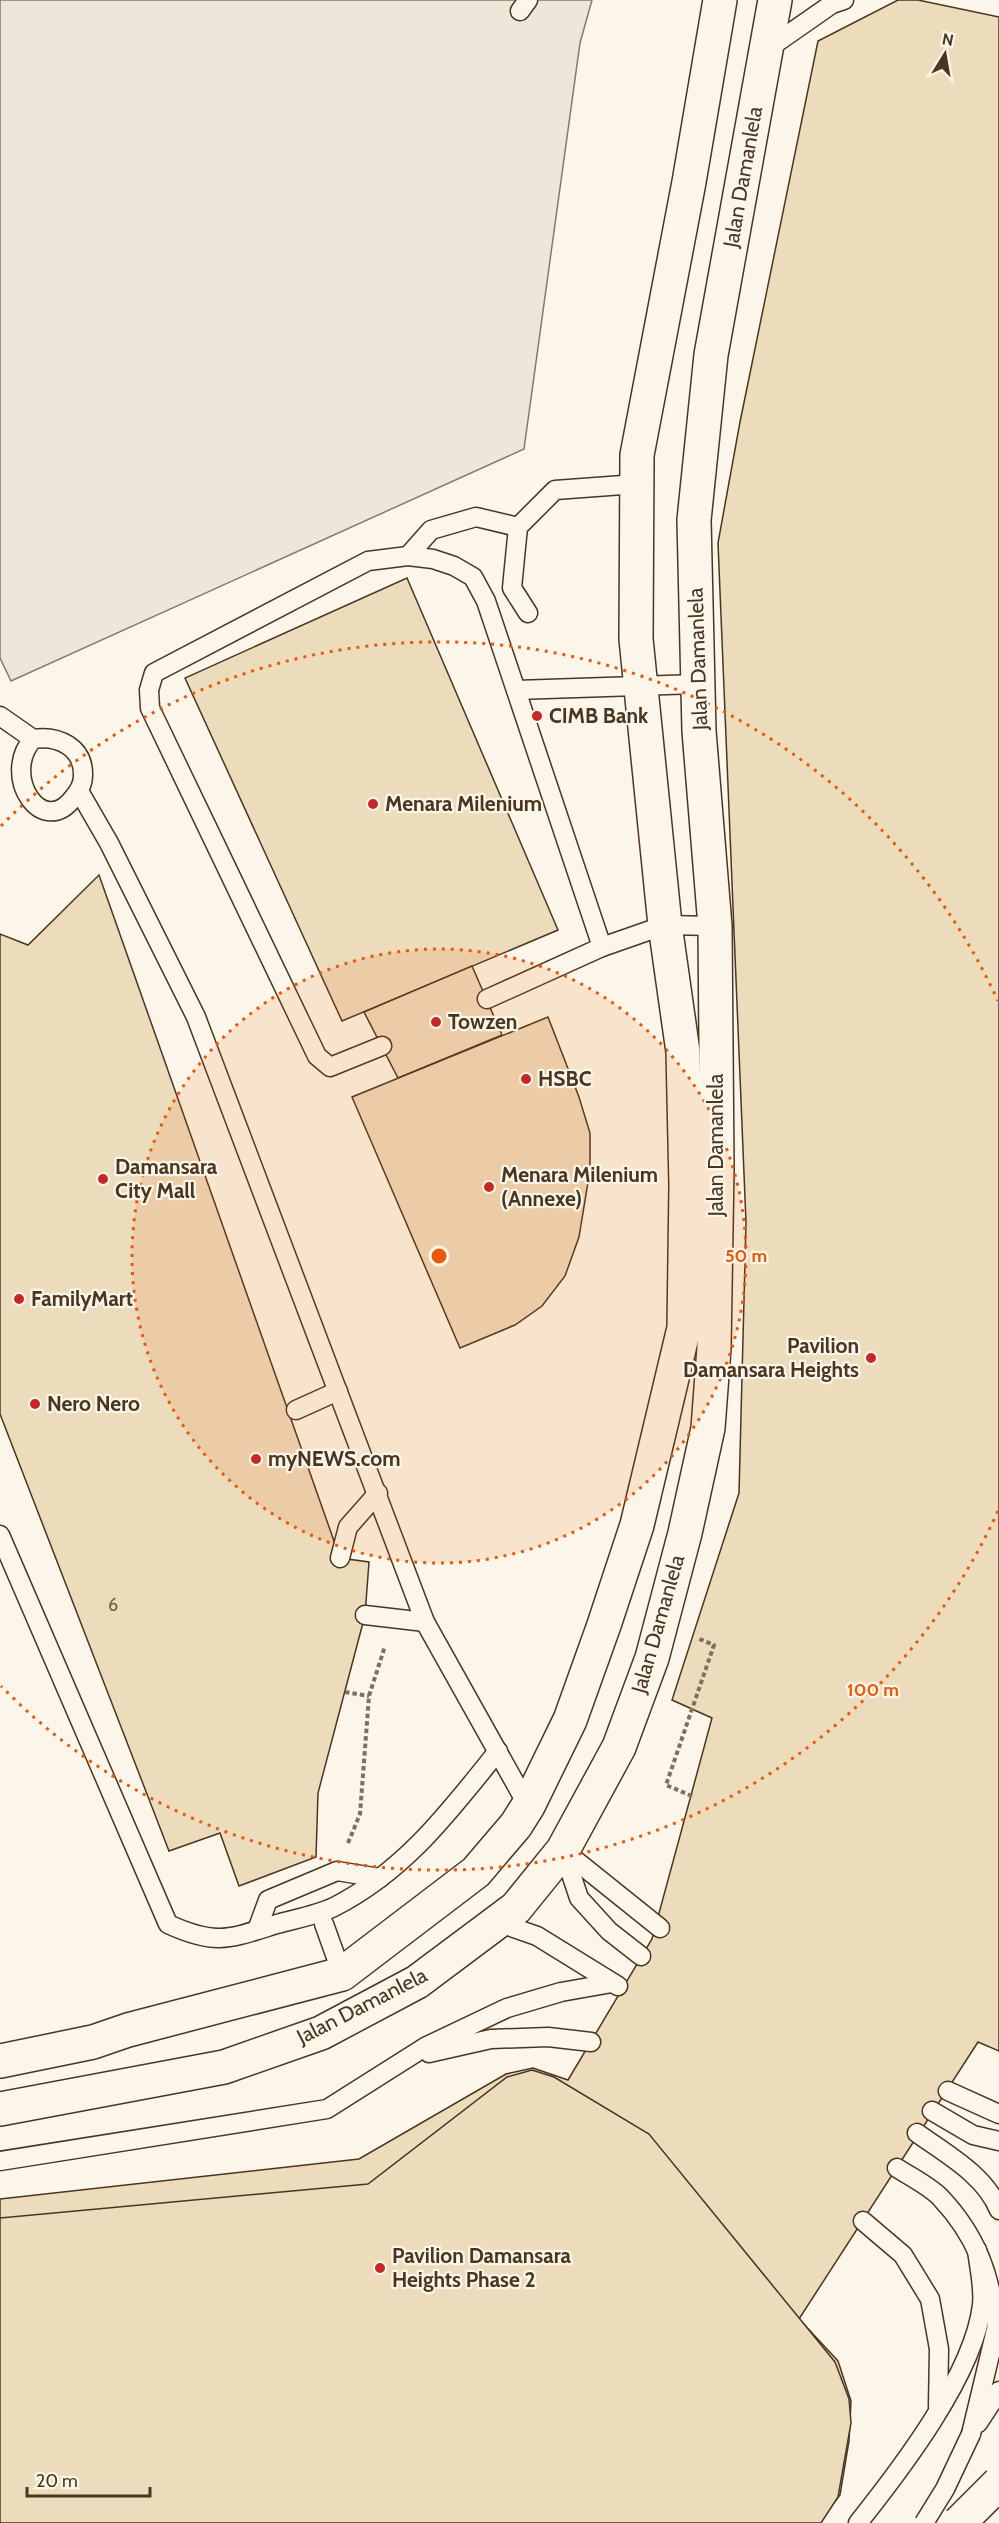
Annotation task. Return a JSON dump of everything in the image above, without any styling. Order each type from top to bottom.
[{"type":"main road","name":"Jalan Damanlela","points":[[0,2061],[93,2043],[128,2030],[342,1974],[476,1872],[516,1825],[528,1806],[570,1720],[604,1625],[637,1525],[684,1329],[686,1186],[683,1052],[665,925],[636,639],[637,454],[689,182],[720,0]]},
{"type":"main road","name":"Jalan Damanlela","points":[[0,2109],[224,2067],[321,2033],[417,1982],[516,1908],[562,1850],[619,1747],[652,1658],[708,1428],[714,1348],[715,926],[697,684],[694,520],[711,355],[776,0]]},
{"type":"main road","points":[[528,1806],[562,1850]]},
{"type":"main road","points":[[93,2043],[143,2081]]},
{"type":"main road","points":[[959,2523],[999,2483]]},
{"type":"lane","points":[[766,50],[832,4],[844,0]]},
{"type":"lane","points":[[528,613],[512,588],[518,527],[555,490],[637,483]]},
{"type":"lane","points":[[408,556],[431,530],[476,517],[518,527]]},
{"type":"lane","points":[[382,1046],[330,1067],[316,1056],[150,708],[149,690],[154,673],[368,561],[408,556],[433,559],[454,566],[473,578],[486,601],[603,947]]},
{"type":"lane","points":[[516,690],[697,684]]},
{"type":"lane","points":[[0,716],[33,739]]},
{"type":"lane","points":[[46,737],[58,739],[78,754],[83,766],[83,780],[79,791],[71,801],[60,808],[48,811],[26,805],[18,798],[9,778],[10,766],[22,746],[33,739],[46,737]]},
{"type":"lane","points":[[79,791],[108,843],[195,1017],[378,1493],[425,1623],[528,1806]]},
{"type":"lane","points":[[487,999],[603,947],[665,925],[715,926]]},
{"type":"lane","points":[[296,1410],[338,1391]]},
{"type":"lane","points":[[340,1558],[348,1527],[378,1493]]},
{"type":"lane","points":[[0,1535],[168,1924],[195,1937],[230,1939],[332,1907],[380,1878],[413,1852],[447,1815],[498,1751]]},
{"type":"lane","points":[[365,1615],[425,1623]]},
{"type":"lane","points":[[562,1850],[660,1928]]},
{"type":"lane","points":[[562,1850],[579,1898],[609,1931],[641,1956]]},
{"type":"lane","points":[[257,1930],[268,1900],[337,1871],[380,1878]]},
{"type":"lane","points":[[0,2162],[327,2109],[403,2059],[507,2008],[561,1992],[617,1986],[537,1936],[497,1922]]},
{"type":"lane","points":[[324,1924],[342,1974]]},
{"type":"lane","points":[[403,2059],[491,2039],[548,2037],[591,2042]]},
{"type":"lane","points":[[948,2091],[999,2114]]},
{"type":"lane","points":[[932,2111],[973,2135],[999,2141]]},
{"type":"lane","points":[[917,2133],[955,2160],[993,2194],[999,2210]]},
{"type":"lane","points":[[897,2168],[939,2196],[968,2232],[978,2250],[993,2294],[998,2322],[971,2434]]},
{"type":"lane","points":[[863,2221],[903,2255],[930,2299],[939,2349],[938,2412]]},
{"type":"lane","points":[[938,2412],[972,2348],[982,2304],[978,2250]]},
{"type":"lane","points":[[858,2523],[885,2490],[998,2322]]},
{"type":"lane","points":[[924,2523],[945,2489],[971,2434],[999,2391]]},
{"type":"path","points":[[337,1871],[360,1815],[369,1696],[388,1638],[425,1623]]},
{"type":"path","points":[[688,1634],[714,1645],[666,1785],[692,1796]]},
{"type":"path","points":[[345,1692],[369,1696]]},
{"type":"shaded area","points":[[0,0],[592,0],[580,43],[524,449],[11,681],[0,658]]},
{"type":"building","name":"Pavilion Damansara Heights","points":[[898,0],[918,0],[999,17],[999,2051],[978,2042],[799,2319],[838,2361],[851,2401],[849,2441],[840,2495],[819,2523],[0,2523],[0,2199],[359,2159],[506,2074],[533,2068],[568,2080],[652,1939],[712,1718],[672,1700],[739,1493],[746,1222],[718,543],[740,422],[818,41]]},
{"type":"building","name":"Menara Milenium","points":[[407,578],[558,930],[342,1021],[185,678]]},
{"type":"building","name":"Damansara City Mall","points":[[99,875],[340,1558],[369,1562],[365,1615],[318,1793],[316,1857],[239,1886],[220,1833],[169,1851],[0,1414],[0,934],[28,945]]},
{"type":"building","points":[[472,966],[502,1035],[398,1078],[364,1012]]},
{"type":"building","name":"Menara Milenium (Annexe)","points":[[548,1017],[579,1097],[590,1133],[590,1170],[579,1237],[565,1276],[542,1306],[515,1325],[460,1348],[352,1097]]},
{"type":"building","name":"Pavilion Damansara Heights Phase 2","points":[[532,2070],[554,2077],[649,2134],[835,2362],[849,2399],[851,2423],[838,2497],[821,2523],[0,2523],[0,2218],[368,2184],[507,2077]]},
{"type":"place","name":"CIMB Bank","points":[[537,716]]},
{"type":"place","name":"Menara Milenium","points":[[373,804]]},
{"type":"place","name":"Towzen","points":[[436,1022]]},
{"type":"place","name":"HSBC","points":[[526,1079]]},
{"type":"place","name":"Damansara City Mall","points":[[103,1179]]},
{"type":"place","name":"Menara Milenium (Annexe)","points":[[489,1187]]},
{"type":"place","name":"FamilyMart","points":[[19,1299]]},
{"type":"place","name":"Pavilion Damansara Heights","points":[[871,1358]]},
{"type":"place","name":"Nero Nero","points":[[35,1404]]},
{"type":"place","name":"myNEWS.com","points":[[256,1459]]},
{"type":"place","name":"Pavilion Damansara Heights Phase 2","points":[[380,2268]]}]
